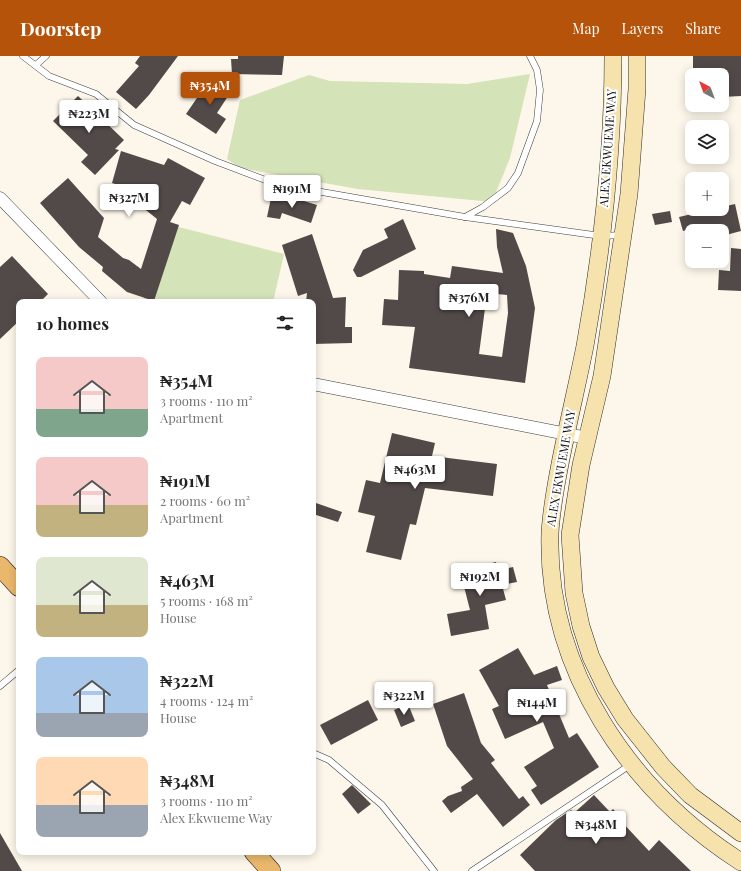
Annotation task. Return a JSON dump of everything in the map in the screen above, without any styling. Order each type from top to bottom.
[{"type":"main road","points":[[0,566],[16,584]]},
{"type":"main road","points":[[257,855],[271,871]]},
{"type":"street","name":"ALEX EKWUEME WAY","points":[[613,56],[610,136],[601,236],[585,345],[555,490],[550,531],[550,567],[553,596],[561,630],[571,661],[584,690],[602,721],[632,764],[645,782],[674,810],[704,835],[741,862]]},
{"type":"street","name":"ALEX EKWUEME WAY","points":[[637,56],[637,89],[629,194],[602,376],[586,438],[570,535],[574,593],[581,626],[591,657],[606,688],[625,719],[663,767],[690,795],[741,833]]},
{"type":"street","points":[[0,198],[98,299]]},
{"type":"street","points":[[316,385],[586,438]]},
{"type":"lane","points":[[23,56],[36,64],[49,76],[96,94],[134,125],[215,161],[276,184],[465,217],[601,236],[623,235]]},
{"type":"lane","points":[[36,64],[46,56]]},
{"type":"lane","points":[[465,217],[483,207],[508,188],[518,173],[537,121],[540,90],[537,70],[530,56]]},
{"type":"lane","points":[[0,686],[16,673]]},
{"type":"lane","points":[[316,754],[329,760],[382,805],[434,871]]},
{"type":"lane","points":[[472,871],[632,764]]},
{"type":"green space","points":[[530,74],[510,158],[492,202],[358,189],[240,168],[227,159],[240,100],[309,75],[330,81],[467,84]]},
{"type":"green space","points":[[163,223],[284,254],[274,299],[144,299]]},
{"type":"building","points":[[140,56],[178,56],[149,95],[136,109],[116,92],[139,66],[135,63]]},
{"type":"building","points":[[238,56],[284,56],[282,75],[232,74],[231,59],[238,59]]},
{"type":"building","points":[[693,56],[741,56],[741,96],[729,97],[729,68],[693,68]]},
{"type":"building","points":[[210,79],[215,79],[232,90],[217,113],[226,119],[216,134],[186,114]]},
{"type":"building","points":[[78,96],[124,140],[115,149],[119,150],[95,175],[81,162],[88,155],[53,121]]},
{"type":"building","points":[[121,151],[164,165],[168,158],[205,178],[190,205],[182,201],[170,222],[179,225],[155,299],[148,299],[127,292],[102,271],[103,267],[79,247],[40,203],[68,178],[104,218],[98,237],[123,258],[129,260],[141,269],[157,219],[131,198],[116,195],[118,185],[112,183]]},
{"type":"building","points":[[288,196],[317,205],[311,223],[282,213],[280,219],[267,217],[271,198],[286,201]]},
{"type":"building","points":[[735,204],[741,231],[729,234],[729,224],[685,224],[685,230],[683,231],[679,217],[685,216],[729,216],[729,205]]},
{"type":"building","points":[[670,211],[672,222],[655,225],[652,214]]},
{"type":"building","points":[[403,219],[416,249],[361,277],[357,277],[353,270],[363,250],[388,238],[384,229]]},
{"type":"building","points":[[496,229],[513,233],[526,266],[535,308],[525,383],[409,368],[415,327],[382,325],[384,299],[398,300],[399,270],[424,271],[424,274],[450,278],[452,266],[503,273],[497,247]],"holes":[[[487,293],[507,295],[508,313],[502,357],[479,354]]]},
{"type":"building","points":[[312,234],[333,298],[346,297],[345,327],[352,327],[352,343],[316,344],[316,299],[306,299],[307,293],[298,296],[282,245]]},
{"type":"building","points":[[731,248],[741,249],[741,291],[718,290],[719,270],[730,271]]},
{"type":"building","points":[[12,256],[48,294],[43,299],[16,299],[16,324],[0,339],[0,267]]},
{"type":"building","points":[[392,433],[435,443],[432,456],[497,464],[493,496],[425,488],[416,525],[410,524],[401,560],[366,552],[375,516],[358,512],[366,480],[380,483]]},
{"type":"building","points":[[316,503],[342,512],[338,522],[316,515]]},
{"type":"building","points":[[496,562],[498,571],[513,567],[517,582],[502,585],[506,600],[485,605],[489,629],[451,636],[447,614],[470,610],[460,571]]},
{"type":"building","points":[[518,648],[534,675],[557,666],[562,680],[547,685],[569,738],[577,733],[599,767],[541,805],[531,790],[537,786],[524,767],[554,748],[543,722],[505,739],[492,709],[499,706],[479,670]]},
{"type":"building","points":[[464,693],[481,743],[495,760],[491,763],[519,799],[523,796],[530,805],[503,827],[477,794],[451,813],[442,801],[448,796],[462,791],[461,787],[473,779],[447,746],[433,704]]},
{"type":"building","points":[[368,700],[378,720],[331,745],[320,725]]},
{"type":"building","points":[[408,704],[415,721],[401,727],[394,710]]},
{"type":"building","points":[[352,785],[371,804],[358,814],[342,794]]},
{"type":"building","points":[[594,795],[610,812],[613,809],[623,820],[621,821],[649,851],[659,840],[691,871],[535,871],[520,855],[556,820],[571,810],[574,813]]},
{"type":"building","points":[[0,833],[22,871],[0,871]]}]
